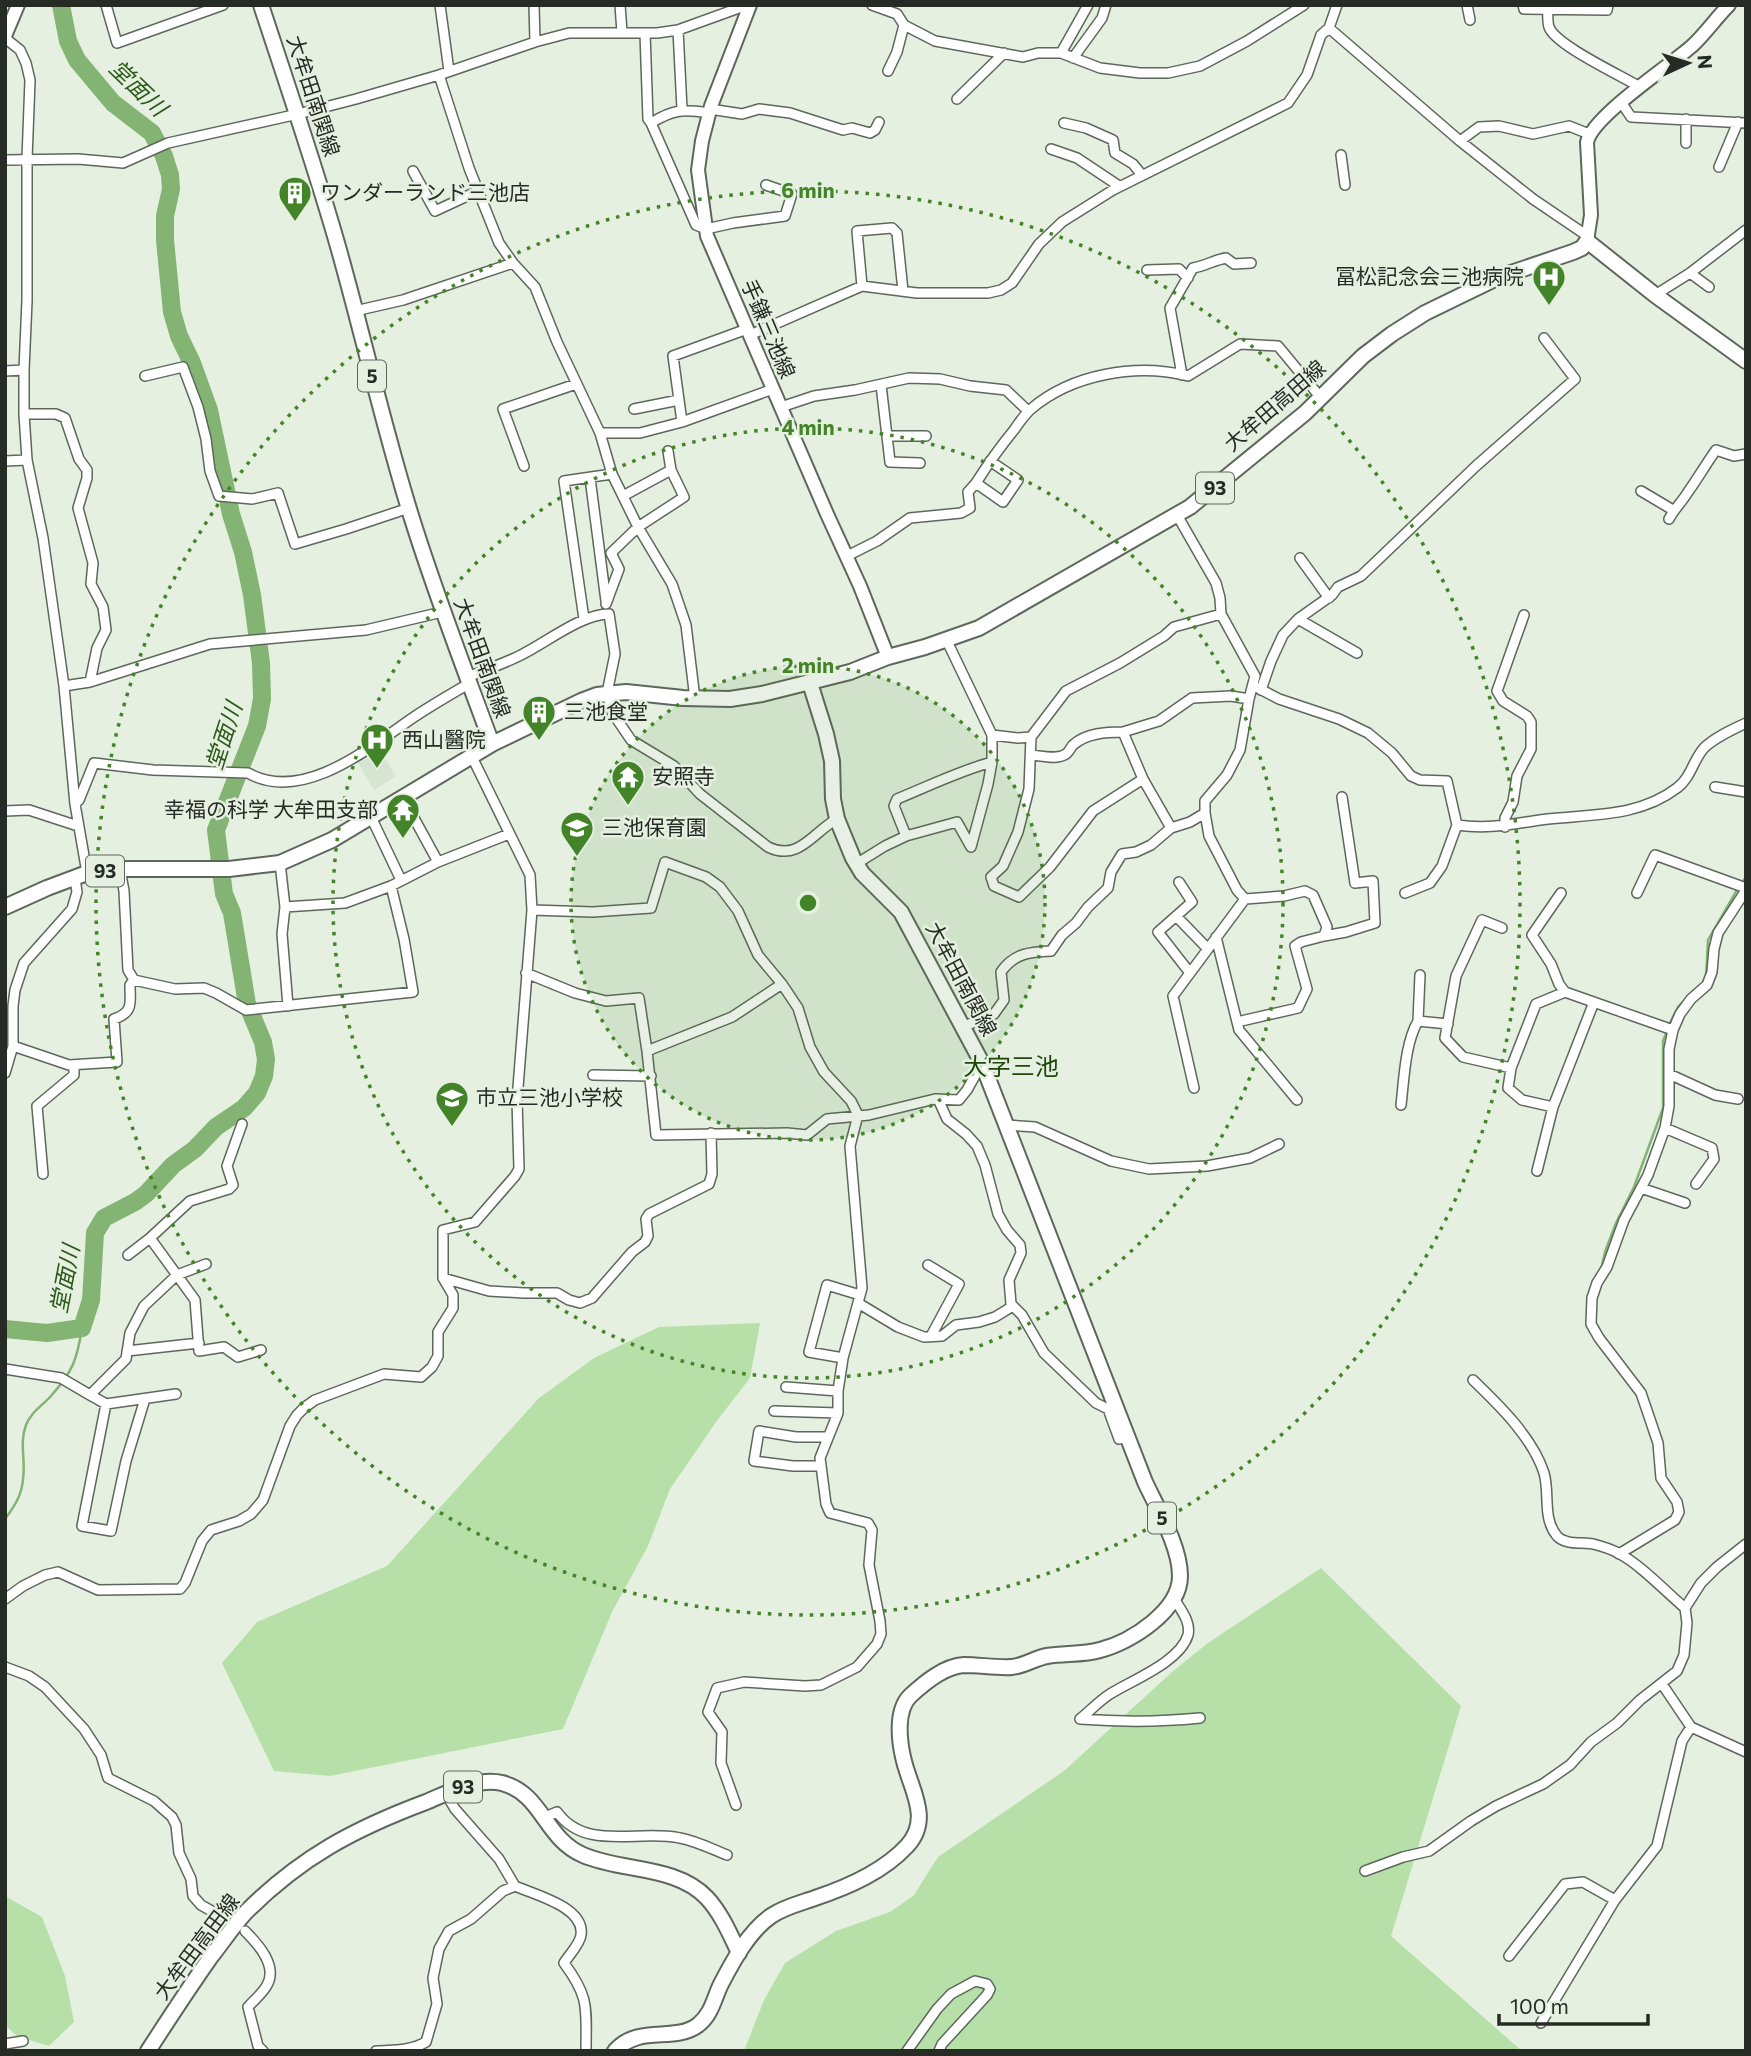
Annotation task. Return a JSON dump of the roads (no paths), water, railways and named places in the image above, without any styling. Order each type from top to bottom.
[{"type":"main road","points":[[5,37],[18,5]]},
{"type":"main road","name":"大牟田南関線","points":[[261,5],[337,243],[409,508],[442,612],[492,744],[581,701],[607,693],[730,699],[810,683],[832,761],[833,799],[837,819],[862,873],[901,912],[982,1063],[1177,1556],[1180,1574],[1175,1600]]},
{"type":"main road","name":"手鎌三池線","points":[[748,5],[709,111],[702,141],[698,170],[707,236],[860,586],[888,657]]},
{"type":"main road","points":[[1729,5],[1695,43],[1621,102],[1589,134],[1587,142],[1591,215],[1588,239],[1655,295],[1746,361]]},
{"type":"main road","name":"大牟田高田線","points":[[810,683],[979,628],[1177,515],[1216,487],[1305,413],[1363,356],[1392,334],[1425,313],[1499,277],[1582,248],[1588,239]]},
{"type":"main road","name":"93","points":[[5,907],[81,876],[120,869],[212,870],[280,863],[332,840],[492,744]]},
{"type":"main road","points":[[615,2051],[629,2039],[687,2031],[699,2024],[709,2014],[721,1984],[739,1953],[756,1930],[771,1916],[854,1883],[888,1863],[909,1844],[916,1832],[919,1818],[918,1799],[902,1756],[901,1707],[921,1687],[954,1667],[1013,1667],[1046,1656],[1100,1650],[1124,1640],[1154,1621],[1175,1600]]},
{"type":"main road","name":"大牟田高田線","points":[[148,2051],[189,1988],[245,1913],[289,1874],[332,1843],[376,1821],[474,1784],[498,1782],[516,1788],[529,1797],[552,1832],[580,1854],[595,1860],[673,1877],[691,1885],[706,1897],[717,1912],[739,1953]]},
{"type":"street","points":[[107,5],[117,43],[223,5]]},
{"type":"street","points":[[440,5],[449,71]]},
{"type":"street","points":[[534,5],[535,42]]},
{"type":"street","points":[[620,5],[622,32]]},
{"type":"street","points":[[5,160],[78,159],[123,163],[165,144],[298,114],[439,75],[569,33],[678,30],[748,5]]},
{"type":"street","points":[[872,5],[897,14],[904,25],[935,41],[1023,57],[1062,53],[1100,68],[1140,74],[1179,70],[1217,58],[1304,5]]},
{"type":"street","points":[[1062,53],[1088,5]]},
{"type":"street","points":[[1073,58],[1102,18],[1106,5]]},
{"type":"street","points":[[682,422],[673,356],[748,332],[862,286],[918,293],[988,293],[1000,290],[1012,283],[1039,244],[1062,222],[1119,186],[1288,103],[1307,75],[1321,35],[1329,28],[1337,5]]},
{"type":"street","points":[[1467,5],[1470,20]]},
{"type":"street","points":[[1523,5],[1524,9],[1607,10],[1608,5]]},
{"type":"street","points":[[1548,8],[1548,26],[1555,37],[1640,87]]},
{"type":"street","points":[[888,71],[897,52],[904,25]]},
{"type":"street","points":[[1329,28],[1460,141],[1588,239]]},
{"type":"street","points":[[678,30],[682,109]]},
{"type":"street","points":[[645,33],[648,118],[696,225],[706,229],[785,216],[792,194],[766,185]]},
{"type":"street","points":[[5,37],[20,50],[30,80],[24,414],[27,460],[43,538],[64,685],[79,826],[81,876],[72,909],[24,963],[15,990],[13,1046],[5,1073]]},
{"type":"street","points":[[957,99],[1004,54]]},
{"type":"street","points":[[439,75],[478,191],[499,243],[535,287],[546,318],[600,433],[611,474],[672,584],[686,625],[695,699]]},
{"type":"street","points":[[1621,102],[1631,117],[1742,122],[1719,167]]},
{"type":"street","points":[[652,122],[682,109],[742,114],[760,108],[790,113],[843,130],[852,128],[870,133],[879,122]]},
{"type":"street","points":[[1686,119],[1686,143]]},
{"type":"street","points":[[1064,123],[1086,128],[1113,140],[1115,153],[1133,164],[1142,175]]},
{"type":"street","points":[[1460,141],[1479,127],[1499,126],[1533,134],[1569,126],[1589,134]]},
{"type":"street","points":[[1051,149],[1077,158],[1119,186]]},
{"type":"street","points":[[1341,155],[1345,185]]},
{"type":"street","points":[[413,171],[435,211],[478,191]]},
{"type":"street","points":[[862,286],[857,231],[892,228],[897,233],[903,291]]},
{"type":"street","points":[[1655,295],[1690,273],[1746,230]]},
{"type":"street","points":[[1182,375],[1170,308],[1193,268],[1207,266],[1215,260],[1226,258],[1234,264],[1251,262]]},
{"type":"street","points":[[355,311],[403,300],[513,263]]},
{"type":"street","points":[[1147,270],[1179,269],[1188,278]]},
{"type":"street","points":[[1690,273],[1709,287]]},
{"type":"street","points":[[1245,899],[1237,890],[1209,836],[1205,801],[1227,775],[1240,750],[1249,699],[1283,635],[1298,619],[1329,597],[1338,587],[1361,576],[1476,466],[1575,379],[1544,338]]},
{"type":"street","points":[[847,556],[877,541],[910,518],[961,513],[970,508],[968,492],[1028,411],[1076,383],[1104,374],[1168,372],[1188,376],[1240,344],[1278,346],[1321,398]]},
{"type":"street","points":[[1727,348],[1746,347]]},
{"type":"street","points":[[145,376],[183,367],[198,407],[210,471],[219,496],[252,499],[278,493],[295,544],[409,508]]},
{"type":"street","points":[[5,371],[24,370]]},
{"type":"street","points":[[781,407],[814,396],[909,378],[940,379],[1006,390],[1028,411]]},
{"type":"street","points":[[524,466],[503,409],[576,384]]},
{"type":"street","points":[[880,385],[890,463],[920,463]]},
{"type":"street","points":[[600,433],[640,433],[682,422],[774,389]]},
{"type":"street","points":[[634,409],[679,400]]},
{"type":"street","points":[[24,414],[56,414],[65,418],[79,459],[87,470],[78,508],[93,563],[91,584],[103,607],[106,630],[97,649],[90,682]]},
{"type":"street","points":[[887,436],[926,436]]},
{"type":"street","points":[[1641,491],[1671,515],[1716,450],[1734,456],[1746,454]]},
{"type":"street","points":[[606,604],[618,569],[611,553],[638,527],[684,497],[671,470],[668,451]]},
{"type":"street","points":[[5,461],[27,460]]},
{"type":"street","points":[[976,483],[1003,502],[1018,480],[990,461]]},
{"type":"street","points":[[623,496],[671,470]]},
{"type":"street","points":[[584,619],[564,481],[611,474]]},
{"type":"street","points":[[590,478],[615,654],[607,693],[612,712],[631,740],[674,766],[700,794],[778,852],[794,850],[809,842],[824,826],[837,819]]},
{"type":"street","points":[[1177,515],[1216,583],[1221,614],[1255,676],[1257,688]]},
{"type":"street","points":[[1300,558],[1329,597]]},
{"type":"street","points":[[64,685],[90,682],[209,644],[366,630],[442,612]]},
{"type":"street","points":[[75,804],[94,763],[153,770],[248,773],[256,778],[280,782],[317,775],[346,763],[468,680],[519,657],[584,619],[598,614],[610,614]]},
{"type":"street","points":[[1143,779],[1093,811],[1050,867],[1019,897],[994,886],[991,877],[1003,866],[1018,832],[1029,789],[1031,737],[1066,691],[1120,663],[1174,627],[1221,614]]},
{"type":"street","points":[[1505,827],[1517,776],[1531,749],[1531,722],[1527,716],[1503,701],[1497,691],[1524,615]]},
{"type":"street","points":[[1298,619],[1357,653]]},
{"type":"street","points":[[856,864],[906,836],[957,822],[971,847],[988,784],[992,762],[992,735],[946,639]]},
{"type":"street","points":[[1257,688],[1368,733],[1391,752],[1411,776],[1420,780],[1447,781],[1457,825],[1442,866],[1430,883],[1405,893]]},
{"type":"street","points":[[1031,755],[1055,757],[1066,754],[1074,744],[1083,739],[1124,732],[1159,721],[1192,698],[1231,696],[1249,699]]},
{"type":"street","points":[[1457,825],[1475,828],[1505,827],[1636,809],[1679,787],[1692,772],[1703,749],[1717,738],[1746,723]]},
{"type":"street","points":[[1124,732],[1143,779],[1171,828]]},
{"type":"street","points":[[992,735],[1031,737]]},
{"type":"street","points":[[5,1599],[45,1575],[58,1572],[98,1590],[180,1589],[202,1541],[211,1530],[239,1521],[251,1514],[263,1500],[290,1426],[305,1407],[315,1399],[384,1374],[421,1377],[432,1367],[438,1356],[438,1332],[453,1308],[453,1295],[443,1278],[443,1230],[475,1222],[519,1169],[517,1100],[532,910],[530,875],[472,757]]},
{"type":"street","points":[[906,836],[894,806],[897,799],[963,770],[992,762]]},
{"type":"street","points":[[1715,787],[1746,792]]},
{"type":"street","points":[[1237,1022],[1298,1008],[1307,989],[1295,946],[1300,942],[1375,923],[1373,881],[1355,883],[1342,797]]},
{"type":"street","points":[[403,798],[439,862]]},
{"type":"street","points":[[5,811],[29,810],[79,826]]},
{"type":"street","points":[[962,1027],[994,1014],[1004,1000],[1001,972],[1007,964],[1026,953],[1051,950],[1108,888],[1111,872],[1122,854],[1136,852],[1152,845],[1171,828],[1190,822],[1205,813]]},
{"type":"street","points":[[371,817],[401,880]]},
{"type":"street","points":[[285,907],[345,904],[509,834]]},
{"type":"street","points":[[1619,1553],[1675,1520],[1679,1512],[1671,1490],[1661,1478],[1658,1443],[1641,1393],[1598,1338],[1591,1324],[1592,1298],[1665,1128],[1669,1106],[1669,1049],[1673,1030],[1691,999],[1707,985],[1712,972],[1718,933],[1746,889],[1655,855],[1637,893]]},
{"type":"street","points":[[532,910],[593,912],[651,908],[665,862],[706,877],[720,887],[738,911],[758,955],[798,1008],[810,1046],[824,1072],[851,1101],[858,1115],[850,1146],[862,1288],[843,1358],[838,1413],[820,1458],[826,1504],[830,1513],[868,1523],[872,1530],[869,1565],[881,1634],[877,1644],[857,1667],[821,1685],[744,1682],[717,1688],[708,1712],[722,1732],[721,1763],[736,1805]]},
{"type":"street","points":[[280,863],[285,907],[282,934],[288,1006]]},
{"type":"street","points":[[120,869],[124,891],[128,970],[134,980],[176,989],[204,989],[246,1010],[413,992],[410,965],[391,886]]},
{"type":"street","points":[[1179,882],[1192,902],[1158,932],[1190,973]]},
{"type":"street","points":[[1194,1088],[1173,996],[1245,899],[1284,896],[1305,891],[1313,895],[1327,927],[1324,936]]},
{"type":"street","points":[[1561,893],[1532,935],[1565,992],[1673,1030]]},
{"type":"street","points":[[1176,916],[1208,949]]},
{"type":"street","points":[[1502,928],[1482,920],[1456,976],[1446,1038],[1463,1056],[1511,1068]]},
{"type":"street","points":[[1216,937],[1239,1030],[1297,1100]]},
{"type":"street","points":[[526,973],[575,993],[596,998],[639,998],[651,1076],[656,1135],[807,1135],[827,1119],[869,1115],[938,1099],[959,1100],[982,1063]]},
{"type":"street","points":[[1401,1105],[1406,1064],[1418,1021],[1420,975]]},
{"type":"street","points":[[13,1046],[69,1065],[117,1062],[114,1019],[124,1015],[130,1007],[130,985],[134,980]]},
{"type":"street","points":[[647,1051],[733,1017],[782,984]]},
{"type":"street","points":[[1553,1107],[1522,1100],[1508,1088],[1511,1068],[1536,1004],[1565,992]]},
{"type":"street","points":[[1537,1171],[1553,1107],[1594,1002]]},
{"type":"street","points":[[1418,1021],[1448,1024]]},
{"type":"street","points":[[43,1174],[37,1106],[74,1075],[74,1065]]},
{"type":"street","points":[[593,1074],[651,1076]]},
{"type":"street","points":[[1669,1074],[1715,1095],[1738,1099]]},
{"type":"street","points":[[938,1099],[947,1119],[977,1146],[998,1214],[1020,1245],[1021,1253],[1009,1280],[1009,1294],[1013,1306],[1022,1315],[1045,1353],[1096,1403],[1108,1409],[1119,1439],[1128,1437]]},
{"type":"street","points":[[128,1255],[190,1201],[229,1189],[233,1185],[227,1166],[242,1124]]},
{"type":"street","points":[[1007,1125],[1035,1127],[1111,1161],[1149,1169],[1207,1167],[1251,1158],[1279,1144]]},
{"type":"street","points":[[1665,1128],[1712,1148],[1714,1159],[1696,1184]]},
{"type":"street","points":[[443,1278],[489,1291],[557,1293],[580,1303],[592,1298],[632,1252],[645,1242],[648,1236],[646,1219],[649,1214],[709,1184],[712,1174],[711,1133]]},
{"type":"street","points":[[1641,1188],[1685,1203]]},
{"type":"street","points":[[150,1238],[195,1300],[199,1351],[224,1347],[238,1357],[261,1350]]},
{"type":"street","points":[[90,1395],[126,1359],[130,1333],[144,1306],[177,1275],[206,1264]]},
{"type":"street","points":[[928,1265],[959,1284],[931,1336]]},
{"type":"street","points":[[843,1358],[809,1352],[827,1285],[859,1299],[898,1327],[914,1334],[931,1336],[942,1336],[956,1325],[995,1317],[1013,1306]]},
{"type":"street","points":[[127,1351],[199,1343]]},
{"type":"street","points":[[5,1369],[64,1380],[106,1404],[176,1394]]},
{"type":"street","points":[[1473,1380],[1507,1413],[1536,1455],[1544,1475],[1550,1523],[1558,1537],[1569,1542],[1595,1544],[1619,1553],[1685,1608]]},
{"type":"street","points":[[786,1387],[838,1391]]},
{"type":"street","points":[[106,1404],[82,1526],[111,1531],[125,1461],[145,1399]]},
{"type":"street","points":[[774,1411],[838,1413]]},
{"type":"street","points":[[821,1466],[754,1461],[759,1431],[796,1437],[828,1437]]},
{"type":"street","points":[[1365,1871],[1429,1851],[1496,1806],[1543,1784],[1570,1765],[1591,1742],[1677,1671],[1684,1655],[1687,1623],[1685,1608],[1701,1583],[1746,1544]]},
{"type":"street","points":[[1175,1600],[1187,1620],[1189,1633],[1182,1646],[1173,1657],[1106,1696],[1080,1719],[1173,1721],[1200,1718]]},
{"type":"street","points":[[5,1667],[29,1676],[53,1695],[84,1729],[101,1755],[108,1777],[154,1801],[172,1817],[176,1825],[179,1853],[191,1879],[193,1896],[201,1905],[217,1914]]},
{"type":"street","points":[[1662,1684],[1692,1727],[1746,1752]]},
{"type":"street","points":[[1541,2023],[1615,1900],[1657,1846],[1682,1741],[1692,1727]]},
{"type":"street","points":[[446,1794],[455,1809],[499,1859],[515,1886],[564,1907],[573,1913],[580,1925],[582,1937],[564,1963],[579,1983],[585,2000],[586,2051]]},
{"type":"street","points":[[543,1818],[556,1812],[565,1823],[593,1835],[678,1837],[727,1855]]},
{"type":"street","points":[[1509,1956],[1565,1884],[1583,1882],[1615,1900]]},
{"type":"street","points":[[376,2051],[406,2050],[426,2042],[437,2004],[433,1978],[439,1949],[449,1931],[471,1919],[503,1891],[515,1886]]},
{"type":"street","points":[[245,1931],[267,1957],[270,1970],[268,1984],[248,2007],[258,2046],[263,2051]]},
{"type":"street","points":[[907,2051],[951,1994],[975,1981],[987,1984],[990,1989],[987,1995],[942,2044],[939,2051]]},
{"type":"street","points":[[5,2044],[23,2040]]},
{"type":"waterway","name":"堂面川","points":[[5,1329],[47,1333],[82,1328],[91,1300],[95,1233],[104,1218],[146,1194],[173,1165],[195,1149],[216,1127],[244,1108],[257,1093],[264,1076],[266,1059],[263,1042],[247,1004],[232,913],[224,894],[216,830],[257,726],[262,699],[261,663],[252,595],[231,514],[209,410],[172,312],[165,240],[165,216],[171,189],[164,156],[152,133],[113,103],[77,60],[68,41],[61,5]]},
{"type":"waterway","points":[[1742,883],[1746,877]]},
{"type":"waterway","points":[[1702,984],[1706,977],[1708,940],[1738,888]]},
{"type":"waterway","points":[[1669,1025],[1684,1001]]},
{"type":"waterway","points":[[1601,1270],[1616,1223],[1634,1187],[1663,1108],[1663,1041],[1667,1031]]},
{"type":"waterway","points":[[5,1519],[21,1490],[26,1425],[69,1372],[76,1357],[82,1328]]},
{"type":"tunnel","points":[[217,1914],[238,1927]]},
{"type":"place","name":"ワンダーランド三池店","points":[[295,223]]},
{"type":"place","name":"冨松記念会三池病院","points":[[1549,307]]},
{"type":"place","name":"三池食堂","points":[[539,742]]},
{"type":"place","name":"西山醫院","points":[[377,770]]},
{"type":"place","name":"安照寺","points":[[628,807]]},
{"type":"place","name":"幸福の科学 大牟田支部","points":[[403,840]]},
{"type":"place","name":"三池保育園","points":[[577,858]]},
{"type":"place","name":"市立三池小学校","points":[[452,1128]]},
{"type":"district","name":"大字三池","points":[[1011,1067]]}]
